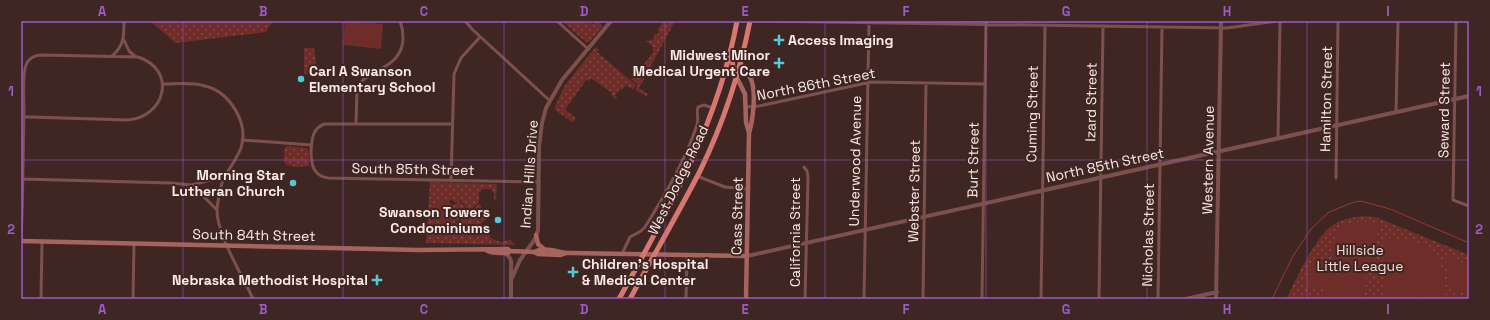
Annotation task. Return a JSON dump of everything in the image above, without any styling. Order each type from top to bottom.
[{"type":"highway","name":"West Dodge Road","points":[[619,299],[682,182],[713,108],[737,21]]},
{"type":"highway","name":"West Dodge Road","points":[[630,299],[697,176],[716,133],[736,76],[750,21]]},
{"type":"highway","points":[[731,47],[732,69],[736,76]]},
{"type":"main road","name":"Cass Street","points":[[740,61],[742,67],[749,75],[751,80],[753,107],[752,123],[749,133],[746,299]]},
{"type":"main road","name":"Cass Street","points":[[736,76],[744,89],[746,122],[749,133]]},
{"type":"main road","points":[[536,236],[538,244],[545,250]]},
{"type":"main road","name":"South 84th Street","points":[[21,241],[227,246],[504,249],[513,251]]},
{"type":"main road","name":"South 84th Street","points":[[486,250],[489,252],[504,253],[513,251]]},
{"type":"main road","points":[[534,252],[538,250],[560,250],[566,253]]},
{"type":"main road","points":[[513,251],[526,251],[546,255],[560,255],[566,253],[747,256]]},
{"type":"street","points":[[124,21],[124,40],[129,51],[136,57]]},
{"type":"street","points":[[356,123],[357,90],[359,85],[363,79],[391,63],[398,55],[403,40],[400,21]]},
{"type":"street","points":[[465,21],[480,37],[549,100]]},
{"type":"street","points":[[557,21],[588,49]]},
{"type":"street","name":"Indian Hills Drive","points":[[512,278],[516,268],[536,236],[540,134],[543,117],[549,100],[562,80],[612,21]]},
{"type":"street","points":[[757,21],[986,23],[1045,26],[1221,28],[1278,21],[1278,138]]},
{"type":"street","points":[[1076,21],[1076,26]]},
{"type":"street","points":[[1134,21],[1134,26]]},
{"type":"street","name":"Western Avenue","points":[[1216,299],[1221,21]]},
{"type":"street","name":"Hamilton Street","points":[[1336,178],[1338,21]]},
{"type":"street","points":[[1396,112],[1398,21]]},
{"type":"street","name":"Seward Street","points":[[1456,21],[1453,200],[1469,206]]},
{"type":"street","name":"Underwood Avenue","points":[[864,299],[869,23]]},
{"type":"street","name":"Burt Street","points":[[982,299],[986,23]]},
{"type":"street","name":"Cuming Street","points":[[1041,299],[1045,26]]},
{"type":"street","name":"Izard Street","points":[[1099,299],[1103,26]]},
{"type":"street","name":"Nicholas Street","points":[[1158,299],[1162,27]]},
{"type":"street","points":[[451,181],[453,78],[461,58],[480,37]]},
{"type":"street","points":[[112,56],[120,48],[124,40]]},
{"type":"street","points":[[21,241],[22,117],[25,69],[30,59],[40,55],[136,57],[147,61],[155,68],[163,84],[162,92],[155,108],[146,115],[136,119],[22,117]]},
{"type":"street","name":"North 86th Street","points":[[746,107],[753,107],[868,82],[985,84]]},
{"type":"street","name":"Webster Street","points":[[923,299],[926,83]]},
{"type":"street","points":[[163,84],[199,84],[208,86],[228,100],[236,112],[241,126],[242,140],[238,156],[225,176],[217,210],[218,220],[227,246],[254,299]]},
{"type":"street","name":"North 85th Street","points":[[747,256],[1469,96]]},
{"type":"street","points":[[622,254],[630,237],[645,228],[669,185],[698,122],[698,107],[704,105],[713,108]]},
{"type":"street","points":[[242,140],[311,146],[314,132],[322,125],[328,123],[452,124]]},
{"type":"street","name":"South 85th Street","points":[[311,146],[313,167],[318,175],[326,178],[539,182]]},
{"type":"street","name":"California Street","points":[[804,167],[808,177],[805,299]]},
{"type":"street","points":[[22,180],[171,182],[192,185],[225,176]]},
{"type":"street","points":[[697,176],[725,187],[748,189]]},
{"type":"street","points":[[192,185],[217,210]]},
{"type":"street","points":[[41,299],[42,242]]},
{"type":"street","points":[[133,299],[134,244]]},
{"type":"street","points":[[504,253],[512,260],[511,299]]},
{"type":"street","points":[[686,299],[687,255]]},
{"type":"street","points":[[1186,299],[1216,292]]},
{"type":"green space","points":[[150,21],[273,21],[266,32],[176,43]]},
{"type":"green space","points":[[345,21],[383,24],[381,49],[343,45]]},
{"type":"green space","points":[[562,21],[581,21],[594,24],[595,21],[598,21],[602,27],[589,42],[586,42]]},
{"type":"green space","points":[[663,21],[667,24],[670,21],[675,21],[639,88],[648,94],[647,97],[635,90],[638,85],[631,79],[654,52],[652,50],[653,47],[648,42],[644,43],[647,40],[654,39],[654,34],[658,34],[658,29]]},
{"type":"green space","points":[[596,47],[599,50],[597,52],[636,85],[633,90],[626,85],[622,90],[620,89],[615,95],[617,97],[616,99],[611,95],[612,93],[591,78],[589,81],[586,80],[565,110],[575,117],[575,121],[572,122],[554,109],[564,87]]},
{"type":"green space","points":[[304,48],[314,48],[316,73],[304,74]]},
{"type":"green space","points":[[287,146],[307,148],[309,151],[309,166],[297,167],[286,165],[284,162],[284,149]]},
{"type":"green space","points":[[430,182],[497,184],[497,198],[494,200],[494,194],[491,189],[483,189],[479,193],[479,203],[468,211],[461,200],[455,203],[452,199],[449,202],[454,204],[447,208],[443,202],[434,208],[447,229],[470,214],[469,211],[480,204],[487,219],[481,223],[492,239],[501,242],[511,240],[515,245],[426,243]]},
{"type":"green space","points":[[443,201],[454,219],[445,225],[434,208]]},
{"type":"green space","points":[[460,201],[469,213],[447,228],[444,224],[445,225],[454,219],[448,209]]},
{"type":"green space","name":"Hillside Little League","points":[[1363,216],[1375,217],[1469,255],[1469,299],[1286,299],[1306,259],[1326,231],[1340,221]]},
{"type":"green space","points":[[1356,222],[1370,222],[1379,224],[1374,262],[1372,264],[1333,263],[1333,243],[1340,227]]},
{"type":"green space","points":[[1384,237],[1416,242],[1432,250],[1438,259],[1442,270],[1446,294],[1387,299],[1384,296],[1386,280]]},
{"type":"green space","points":[[1316,255],[1329,264],[1333,270],[1333,278],[1349,269],[1367,269],[1364,299],[1326,299],[1323,298],[1325,290],[1305,285],[1304,281]]},
{"type":"green space","points":[[1445,255],[1469,265],[1469,292],[1455,294],[1451,292]]},
{"type":"waterway","points":[[1272,299],[1293,256],[1311,229],[1329,212],[1354,202],[1361,201],[1390,209],[1469,243]]},
{"type":"place","name":"Access Imaging","points":[[779,40]]},
{"type":"place","name":"Midwest Minor Medical Urgent Care","points":[[779,63]]},
{"type":"place","name":"Carl A Swanson Elementary School","points":[[301,79]]},
{"type":"place","name":"Morning Star Lutheran Church","points":[[293,183]]},
{"type":"place","name":"Swanson Towers Condominiums","points":[[498,220]]},
{"type":"place","name":"Children's Hospital & Medical Center","points":[[573,272]]},
{"type":"place","name":"Nebraska Methodist Hospital","points":[[377,280]]}]
